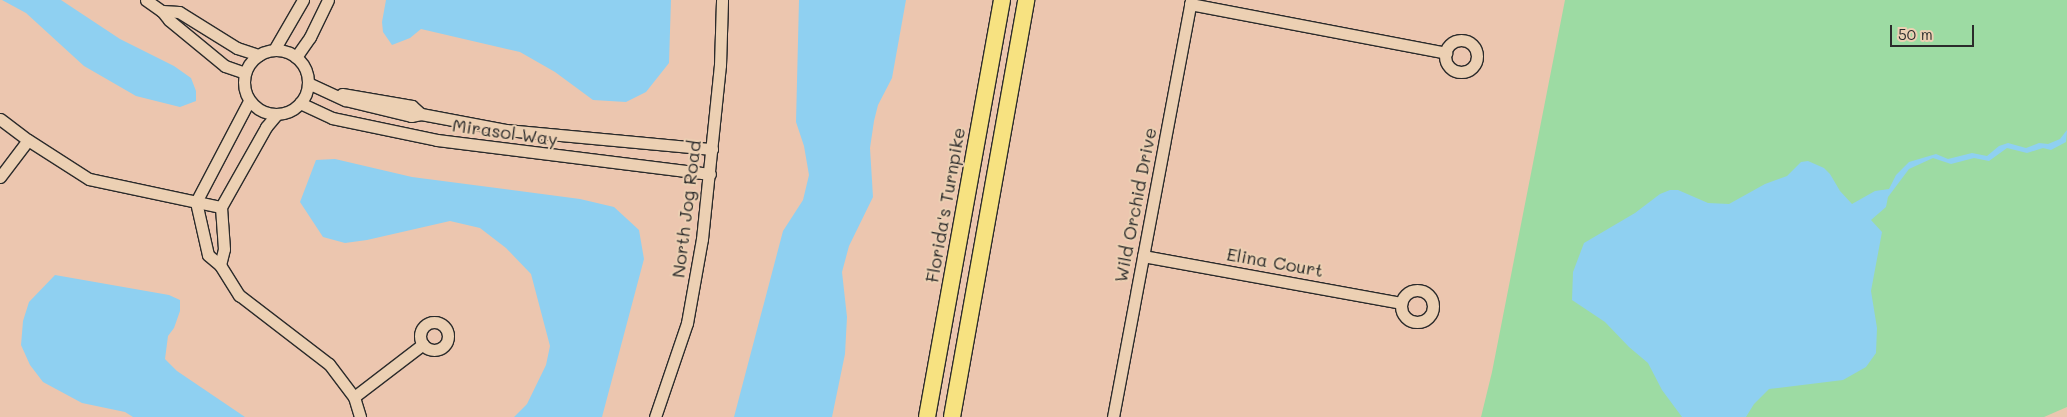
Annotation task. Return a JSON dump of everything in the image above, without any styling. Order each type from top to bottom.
[{"type":"highway","name":"Florida's Turnpike","points":[[927,417],[1002,0]]},
{"type":"highway","points":[[952,417],[1026,0]]},
{"type":"street","points":[[146,0],[162,11],[169,20],[225,66],[244,73]]},
{"type":"street","points":[[274,50],[303,0]]},
{"type":"street","points":[[296,57],[310,37],[328,0]]},
{"type":"street","name":"North Jog Road","points":[[655,417],[686,323],[702,239],[720,65],[722,0]]},
{"type":"street","points":[[1191,2],[1446,53]]},
{"type":"street","name":"Wild Orchid Drive","points":[[1113,417],[1191,2]]},
{"type":"street","points":[[162,11],[179,12],[237,48],[258,55]]},
{"type":"street","points":[[274,50],[282,50],[296,57],[306,71],[308,83],[300,103],[286,112],[277,114],[260,110],[249,101],[244,87],[244,73],[258,55],[274,50]]},
{"type":"street","name":"Mirasol Way","points":[[308,83],[330,93],[360,96],[412,106],[421,114],[506,130],[712,149]]},
{"type":"street","points":[[249,101],[196,202],[208,255],[220,265],[239,295],[330,364],[354,397],[360,417]]},
{"type":"street","name":"Mirasol Way","points":[[300,103],[332,118],[437,140],[710,174]]},
{"type":"street","points":[[220,265],[224,249],[222,207],[266,127],[277,114]]},
{"type":"street","points":[[0,119],[28,140],[89,179],[222,207]]},
{"type":"street","points":[[0,176],[28,140]]},
{"type":"street","name":"Elina Court","points":[[1143,256],[1401,303]]},
{"type":"street","points":[[354,397],[423,344]]},
{"type":"green space","points":[[1565,0],[2067,0],[2067,407],[2044,417],[1481,417],[1492,372]]},
{"type":"water","points":[[2,0],[61,0],[120,39],[174,66],[191,78],[196,91],[196,101],[180,107],[136,96],[84,66],[26,13]]},
{"type":"water","points":[[386,0],[671,0],[669,63],[646,92],[626,102],[593,100],[555,72],[520,52],[421,29],[410,38],[392,45],[383,32],[382,22]]},
{"type":"water","points":[[799,0],[906,0],[892,78],[878,105],[874,121],[870,148],[873,197],[849,246],[842,272],[847,317],[845,354],[832,417],[734,417],[783,231],[803,200],[809,175],[804,146],[796,122]]},
{"type":"water","points":[[2067,130],[2066,142],[2051,150],[2043,148],[2027,153],[2007,148],[1989,161],[1974,158],[1951,164],[1933,158],[1909,169],[1888,197],[1886,207],[1871,220],[1882,232],[1871,291],[1877,328],[1876,353],[1866,367],[1843,380],[1769,389],[1754,404],[1746,417],[1682,417],[1662,390],[1648,363],[1629,347],[1605,322],[1572,300],[1573,272],[1584,243],[1635,213],[1660,194],[1670,190],[1678,190],[1708,203],[1729,204],[1765,184],[1787,176],[1801,162],[1808,161],[1824,168],[1852,204],[1875,191],[1889,189],[1896,175],[1909,162],[1936,154],[1948,159],[1972,153],[1987,156],[1999,146],[2008,143],[2026,148],[2039,143],[2048,144],[2060,139]]},
{"type":"water","points":[[335,159],[412,177],[580,199],[614,207],[639,230],[644,259],[602,417],[514,417],[527,404],[546,365],[550,346],[531,274],[506,248],[480,228],[450,221],[367,240],[345,243],[323,237],[300,202],[316,160]]},
{"type":"water","points":[[55,275],[169,295],[180,300],[180,311],[174,328],[168,336],[165,359],[177,371],[245,417],[133,417],[125,412],[82,403],[43,382],[30,365],[21,345],[23,321],[29,302]]}]
